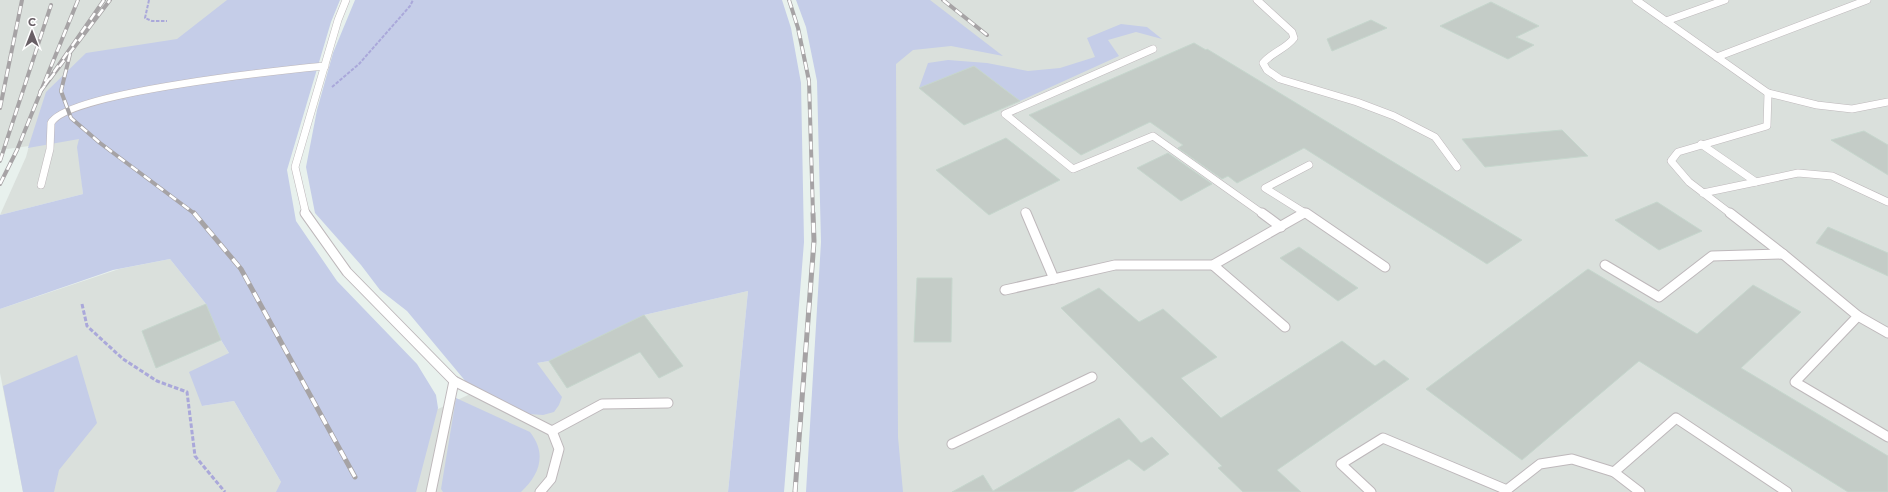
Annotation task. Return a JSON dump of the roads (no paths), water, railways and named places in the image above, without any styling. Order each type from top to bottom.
[{"type":"lane","points":[[346,0],[338,20],[296,167],[306,216],[347,272],[454,381],[552,431],[559,449],[551,479],[540,492]]},
{"type":"lane","points":[[1257,0],[1292,32],[1294,38],[1290,45],[1268,56],[1263,63],[1267,70],[1280,78],[1357,102],[1394,116],[1435,137],[1457,168]]},
{"type":"lane","points":[[1636,0],[1768,93],[1817,105],[1852,109],[1888,102]]},
{"type":"lane","points":[[1666,21],[1725,0]]},
{"type":"lane","points":[[1717,57],[1867,0]]},
{"type":"lane","points":[[1153,49],[1005,114],[1073,169],[1153,136],[1281,227]]},
{"type":"lane","points":[[41,185],[51,144],[49,130],[52,121],[57,116],[80,104],[182,85],[276,71],[325,66]]},
{"type":"lane","points":[[1768,93],[1767,126],[1701,144],[1678,152],[1671,161],[1688,182],[1782,254],[1858,316],[1888,333]]},
{"type":"lane","points":[[1701,144],[1756,182]]},
{"type":"lane","points":[[1309,165],[1265,188],[1385,267]]},
{"type":"lane","points":[[1703,193],[1798,173],[1832,176],[1888,202]]},
{"type":"lane","points":[[1025,212],[1054,279]]},
{"type":"lane","points":[[1005,290],[1115,265],[1213,266],[1305,213]]},
{"type":"lane","points":[[1605,266],[1659,297],[1712,256],[1782,254]]},
{"type":"lane","points":[[1213,266],[1285,327]]},
{"type":"lane","points":[[1858,316],[1795,382],[1888,437]]},
{"type":"lane","points":[[952,444],[1092,377]]},
{"type":"lane","points":[[431,492],[454,381]]},
{"type":"lane","points":[[552,431],[602,404],[668,403]]},
{"type":"lane","points":[[1614,472],[1676,418],[1787,492]]},
{"type":"lane","points":[[1371,492],[1341,464],[1382,438],[1505,491],[1540,464],[1572,459],[1614,472],[1640,492]]},
{"type":"railway","points":[[0,108],[22,0]]},
{"type":"railway","points":[[41,90],[78,0]]},
{"type":"railway","points":[[41,90],[104,0]]},
{"type":"railway","points":[[41,90],[110,0]]},
{"type":"railway","points":[[789,0],[798,28],[809,81],[813,214]]},
{"type":"railway","points":[[943,0],[987,35]]},
{"type":"railway","points":[[0,161],[51,5]]},
{"type":"railway","points":[[70,54],[61,91],[71,118],[100,143],[195,214]]},
{"type":"railway","points":[[0,184],[17,150],[41,90]]},
{"type":"railway","points":[[41,90],[40,92],[41,90]]},
{"type":"railway","points":[[795,492],[814,241],[813,213]]},
{"type":"railway","points":[[195,214],[241,269],[355,477]]}]
